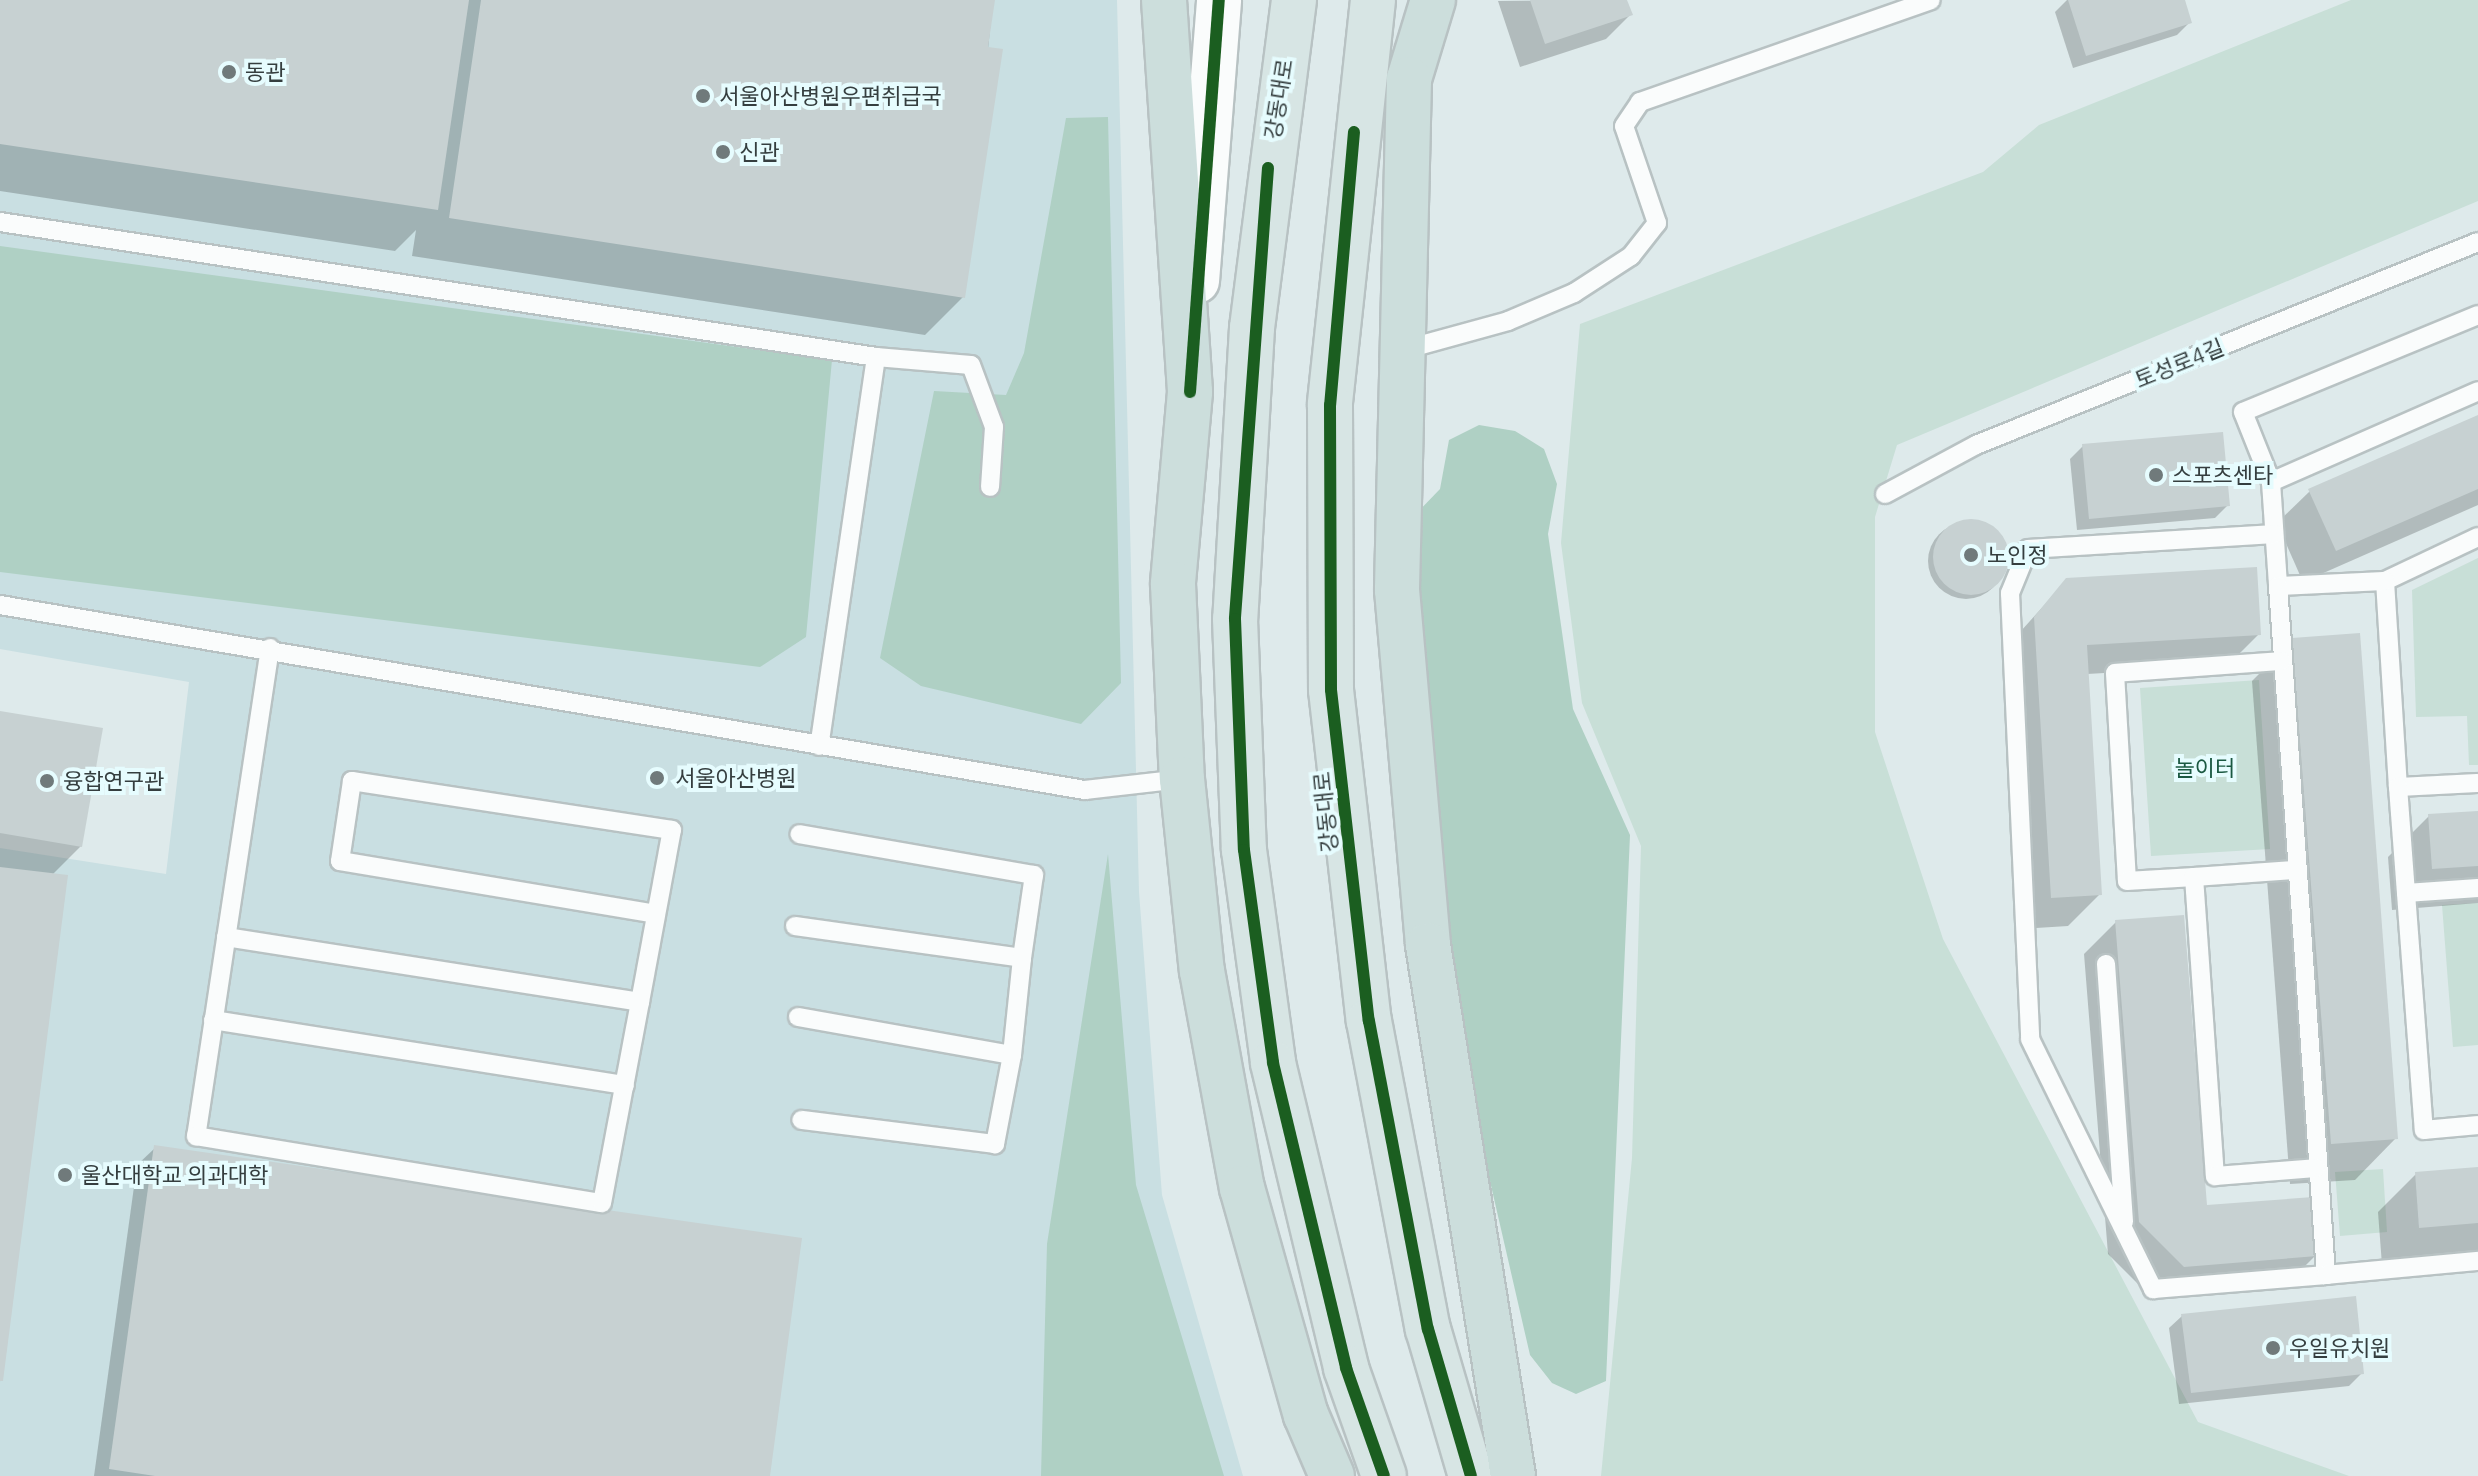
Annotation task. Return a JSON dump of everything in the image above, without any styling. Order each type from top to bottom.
[{"type":"highway","points":[[1164,0],[1190,392],[1173,584],[1182,779],[1202,971],[1242,1188],[1306,1415],[1332,1476]]},
{"type":"highway","points":[[1433,0],[1409,79],[1397,590],[1428,945],[1513,1476]]},
{"type":"main road","name":"강동대로","points":[[1294,0],[1268,168],[1235,619],[1244,850],[1273,1063],[1346,1368],[1384,1476]]},
{"type":"main road","name":"강동대로","points":[[1373,0],[1354,132],[1330,405],[1331,690],[1369,1021],[1428,1329],[1471,1476]]},
{"type":"street","points":[[1190,392],[1219,0]]},
{"type":"lane","points":[[1403,350],[1508,321],[1574,293],[1631,256],[1657,223],[1624,126],[1640,102],[1931,0]]},
{"type":"lane","points":[[0,222],[876,357],[971,365],[994,427],[990,487]]},
{"type":"lane","name":"토성로4길","points":[[1885,494],[1976,445],[2478,242]]},
{"type":"lane","points":[[2326,1275],[2294,870],[2271,482],[2243,412],[2478,315]]},
{"type":"lane","points":[[819,746],[876,357]]},
{"type":"lane","points":[[2271,482],[2478,391]]},
{"type":"lane","points":[[2274,534],[2028,549],[2010,593],[2030,1039],[2153,1289],[2478,1261]]},
{"type":"lane","points":[[2278,586],[2385,581],[2478,537]]},
{"type":"lane","points":[[2385,581],[2424,1130],[2478,1125]]},
{"type":"lane","points":[[0,605],[270,648],[1085,790],[1182,779]]},
{"type":"lane","points":[[270,648],[196,1136],[602,1203],[672,830],[352,781],[340,861],[656,914]]},
{"type":"lane","points":[[2281,661],[2115,673],[2127,881],[2294,870]]},
{"type":"lane","points":[[2398,787],[2478,783]]},
{"type":"lane","points":[[800,834],[1034,875],[1012,1055],[995,1144],[801,1120]]},
{"type":"lane","points":[[2194,877],[2215,1176],[2316,1168]]},
{"type":"lane","points":[[2406,893],[2478,888]]},
{"type":"lane","points":[[795,926],[1022,958]]},
{"type":"lane","points":[[226,937],[640,1002]]},
{"type":"lane","points":[[2106,964],[2125,1229]]},
{"type":"lane","points":[[798,1017],[1012,1055]]},
{"type":"lane","points":[[213,1020],[625,1085]]},
{"type":"shaded area","name":"서울아산병원","points":[[0,0],[1117,0],[1139,892],[1162,1195],[1243,1476],[0,1476],[0,848],[166,874],[189,682],[0,649]]},
{"type":"green space","points":[[2351,0],[2478,0],[2478,201],[1897,445],[1875,517],[1875,732],[1943,939],[2198,1422],[2349,1476],[1601,1476],[1632,1158],[1641,846],[1582,703],[1561,543],[1580,324],[1983,172],[2039,125]]},
{"type":"green space","points":[[1108,117],[1121,683],[1081,724],[921,686],[880,658],[934,391],[1006,395],[1024,353],[1066,118]]},
{"type":"green space","points":[[0,246],[832,360],[806,637],[760,667],[0,572]]},
{"type":"green space","points":[[1479,425],[1515,431],[1544,449],[1557,484],[1548,534],[1573,709],[1630,835],[1606,1381],[1576,1394],[1552,1383],[1530,1355],[1434,938],[1413,517],[1440,489],[1449,440]]},
{"type":"green space","points":[[2478,558],[2478,765],[2469,765],[2467,716],[2416,717],[2412,590]]},
{"type":"green space","name":"놀이터","points":[[2259,680],[2270,849],[2151,856],[2140,688]]},
{"type":"green space","points":[[1108,854],[1136,1185],[1224,1476],[1041,1476],[1047,1244]]},
{"type":"green space","points":[[2478,903],[2478,1045],[2453,1047],[2442,905]]},
{"type":"green space","points":[[2383,1169],[2387,1232],[2340,1236],[2335,1172]]},
{"type":"building","name":"동관","points":[[0,0],[469,0],[438,210],[0,144]]},
{"type":"building","name":"신관","points":[[481,0],[995,0],[988,47],[1003,49],[965,298],[449,218]]},
{"type":"building","points":[[1530,0],[1627,0],[1633,15],[1545,44]]},
{"type":"building","points":[[2068,0],[2185,0],[2192,23],[2086,56]]},
{"type":"building","points":[[2478,415],[2478,489],[2336,551],[2308,489]]},
{"type":"building","name":"스포츠센타","points":[[2223,432],[2230,506],[2089,519],[2082,444]]},
{"type":"building","name":"노인정","points":[[1964,519],[1978,519],[1992,525],[2003,536],[2009,557],[2006,572],[1998,584],[1978,595],[1964,595],[1950,589],[1939,578],[1933,564],[1933,550],[1939,536],[1950,525]]},
{"type":"building","points":[[2257,567],[2261,635],[2087,645],[2102,895],[2051,898],[2034,617],[2066,578]]},
{"type":"building","points":[[2360,633],[2398,1139],[2331,1144],[2292,638]]},
{"type":"building","name":"융합연구관","points":[[0,711],[103,728],[82,847],[0,833]]},
{"type":"building","points":[[2478,811],[2478,866],[2432,869],[2428,814]]},
{"type":"building","points":[[0,867],[68,875],[3,1381],[0,1381]]},
{"type":"building","points":[[2184,915],[2207,1205],[2313,1197],[2317,1256],[2184,1267],[2139,1222],[2115,920]]},
{"type":"building","points":[[154,1145],[802,1238],[770,1476],[155,1476],[109,1469]]},
{"type":"building","points":[[2478,1167],[2478,1223],[2419,1228],[2415,1172]]},
{"type":"building","name":"우일유치원","points":[[2356,1296],[2364,1374],[2191,1393],[2181,1314]]},
{"type":"cycle path","points":[[1190,392],[1219,0]]},
{"type":"cycle path","points":[[1354,132],[1330,405],[1331,690],[1369,1021],[1428,1329],[1471,1476]]},
{"type":"cycle path","points":[[1268,168],[1235,619],[1244,850],[1273,1063],[1346,1368],[1384,1476]]},
{"type":"place","name":"동관","points":[[229,72]]},
{"type":"place","name":"서울아산병원우편취급국","points":[[703,96]]},
{"type":"place","name":"신관","points":[[723,152]]},
{"type":"place","name":"스포츠센타","points":[[2156,475]]},
{"type":"place","name":"노인정","points":[[1971,555]]},
{"type":"place","name":"서울아산병원","points":[[657,778]]},
{"type":"place","name":"융합연구관","points":[[47,781]]},
{"type":"place","name":"울산대학교 의과대학","points":[[65,1175]]},
{"type":"place","name":"우일유치원","points":[[2273,1348]]}]
